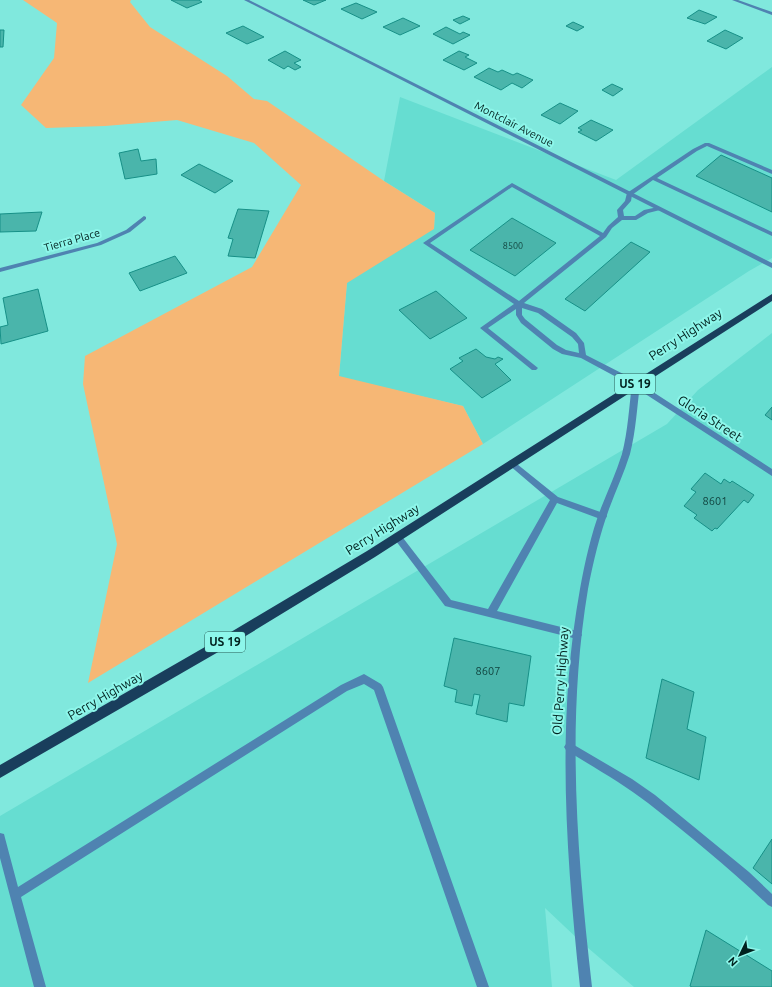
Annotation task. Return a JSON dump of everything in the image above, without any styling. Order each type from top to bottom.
[{"type":"main road","name":"Perry Highway","points":[[0,772],[235,636],[398,537],[772,296]]},
{"type":"street","name":"Montclair Avenue","points":[[246,0],[772,266]]},
{"type":"street","points":[[734,0],[772,14]]},
{"type":"street","points":[[622,218],[620,210],[628,201],[630,194],[694,150],[707,144],[772,172]]},
{"type":"street","points":[[654,178],[772,234]]},
{"type":"street","points":[[583,356],[581,343],[574,335],[540,311],[519,304],[426,243],[512,185],[604,236]]},
{"type":"street","points":[[534,368],[483,328],[519,304],[604,236],[610,227],[622,218],[636,218],[646,211],[658,209]]},
{"type":"street","name":"Tierra Place","points":[[0,270],[99,244],[128,231],[144,218]]},
{"type":"street","name":"Gloria Street","points":[[519,304],[519,315],[523,321],[564,352],[583,356],[636,384],[772,473]]},
{"type":"street","name":"Old Perry Highway","points":[[586,987],[574,875],[569,747],[571,686],[576,635],[584,588],[603,516],[628,446],[636,384]]},
{"type":"street","points":[[512,463],[555,499],[603,516]]},
{"type":"street","points":[[490,614],[555,499]]},
{"type":"street","points":[[398,537],[448,603],[576,635]]},
{"type":"street","points":[[15,895],[344,688],[364,679],[378,687],[483,987]]},
{"type":"street","points":[[569,747],[628,782],[651,799],[745,876],[772,901]]},
{"type":"street","points":[[0,838],[40,987]]},
{"type":"shaded area","points":[[23,0],[131,0],[130,2],[150,27],[227,76],[254,99],[267,101],[384,181],[435,213],[434,229],[347,283],[339,376],[463,406],[483,444],[88,683],[117,544],[83,384],[85,356],[252,267],[301,185],[254,143],[177,120],[105,126],[46,128],[21,105],[54,58],[57,23]]},
{"type":"shaded area","points":[[772,67],[772,258],[749,271],[483,444],[463,406],[339,377],[347,282],[434,228],[435,213],[384,181],[400,97],[616,180]]},
{"type":"shaded area","points":[[772,333],[772,987],[634,987],[581,942],[545,908],[552,987],[0,987],[0,816],[667,424],[698,390]]},
{"type":"building","points":[[171,0],[199,0],[202,2],[187,8]]},
{"type":"building","points":[[303,0],[326,0],[314,5]]},
{"type":"building","points":[[356,3],[377,12],[362,19],[341,9]]},
{"type":"building","points":[[699,10],[717,17],[705,24],[687,18]]},
{"type":"building","points":[[463,16],[470,19],[460,24],[453,20]]},
{"type":"building","points":[[403,18],[420,26],[400,35],[383,27]]},
{"type":"building","points":[[573,22],[584,27],[577,31],[566,26]]},
{"type":"building","points":[[243,26],[264,37],[247,44],[226,33]]},
{"type":"building","points":[[446,27],[460,34],[463,32],[470,35],[453,44],[433,34]]},
{"type":"building","points":[[0,30],[4,30],[3,47],[0,47]]},
{"type":"building","points":[[725,30],[743,38],[726,49],[707,41]]},
{"type":"building","points":[[285,51],[301,60],[294,63],[301,67],[295,70],[288,66],[284,69],[268,60]]},
{"type":"building","points":[[459,51],[469,55],[465,57],[477,63],[464,70],[443,60]]},
{"type":"building","points":[[489,68],[498,72],[502,70],[513,75],[517,73],[533,80],[522,88],[512,83],[501,90],[474,77]]},
{"type":"building","points":[[612,84],[623,89],[613,96],[602,90]]},
{"type":"building","points":[[560,103],[578,111],[560,124],[541,115]]},
{"type":"building","points":[[591,120],[613,130],[596,141],[578,132],[582,130],[578,128]]},
{"type":"building","points":[[138,149],[141,161],[156,159],[157,174],[125,179],[119,153]]},
{"type":"building","points":[[721,155],[772,178],[772,212],[696,176]]},
{"type":"building","points":[[199,164],[233,181],[215,193],[181,175]]},
{"type":"building","points":[[238,209],[269,211],[255,258],[228,256],[233,239],[228,238]]},
{"type":"building","points":[[42,212],[36,231],[0,232],[0,214]]},
{"type":"building","points":[[512,218],[556,243],[515,276],[470,250]]},
{"type":"building","points":[[631,242],[650,252],[585,311],[565,299]]},
{"type":"building","points":[[175,256],[187,273],[140,291],[129,273]]},
{"type":"building","points":[[38,289],[48,331],[1,344],[0,327],[8,325],[3,298]]},
{"type":"building","points":[[436,291],[467,318],[430,339],[399,310]]},
{"type":"building","points":[[476,349],[486,357],[495,359],[498,357],[503,359],[495,364],[511,380],[482,398],[450,369],[463,361],[459,358]]},
{"type":"building","points":[[772,407],[772,420],[765,415]]},
{"type":"building","points":[[705,473],[721,484],[724,479],[730,483],[732,481],[754,495],[748,503],[744,500],[717,529],[715,528],[712,531],[694,518],[697,515],[684,506],[696,492],[691,489]]},
{"type":"building","points":[[454,638],[531,656],[524,706],[509,703],[507,722],[476,714],[480,695],[474,694],[472,706],[455,702],[457,690],[444,686]]},
{"type":"building","points":[[662,679],[694,692],[687,729],[706,737],[699,780],[646,758]]},
{"type":"building","points":[[772,839],[772,884],[753,868]]},
{"type":"building","points":[[706,930],[772,971],[772,987],[690,986]]}]
